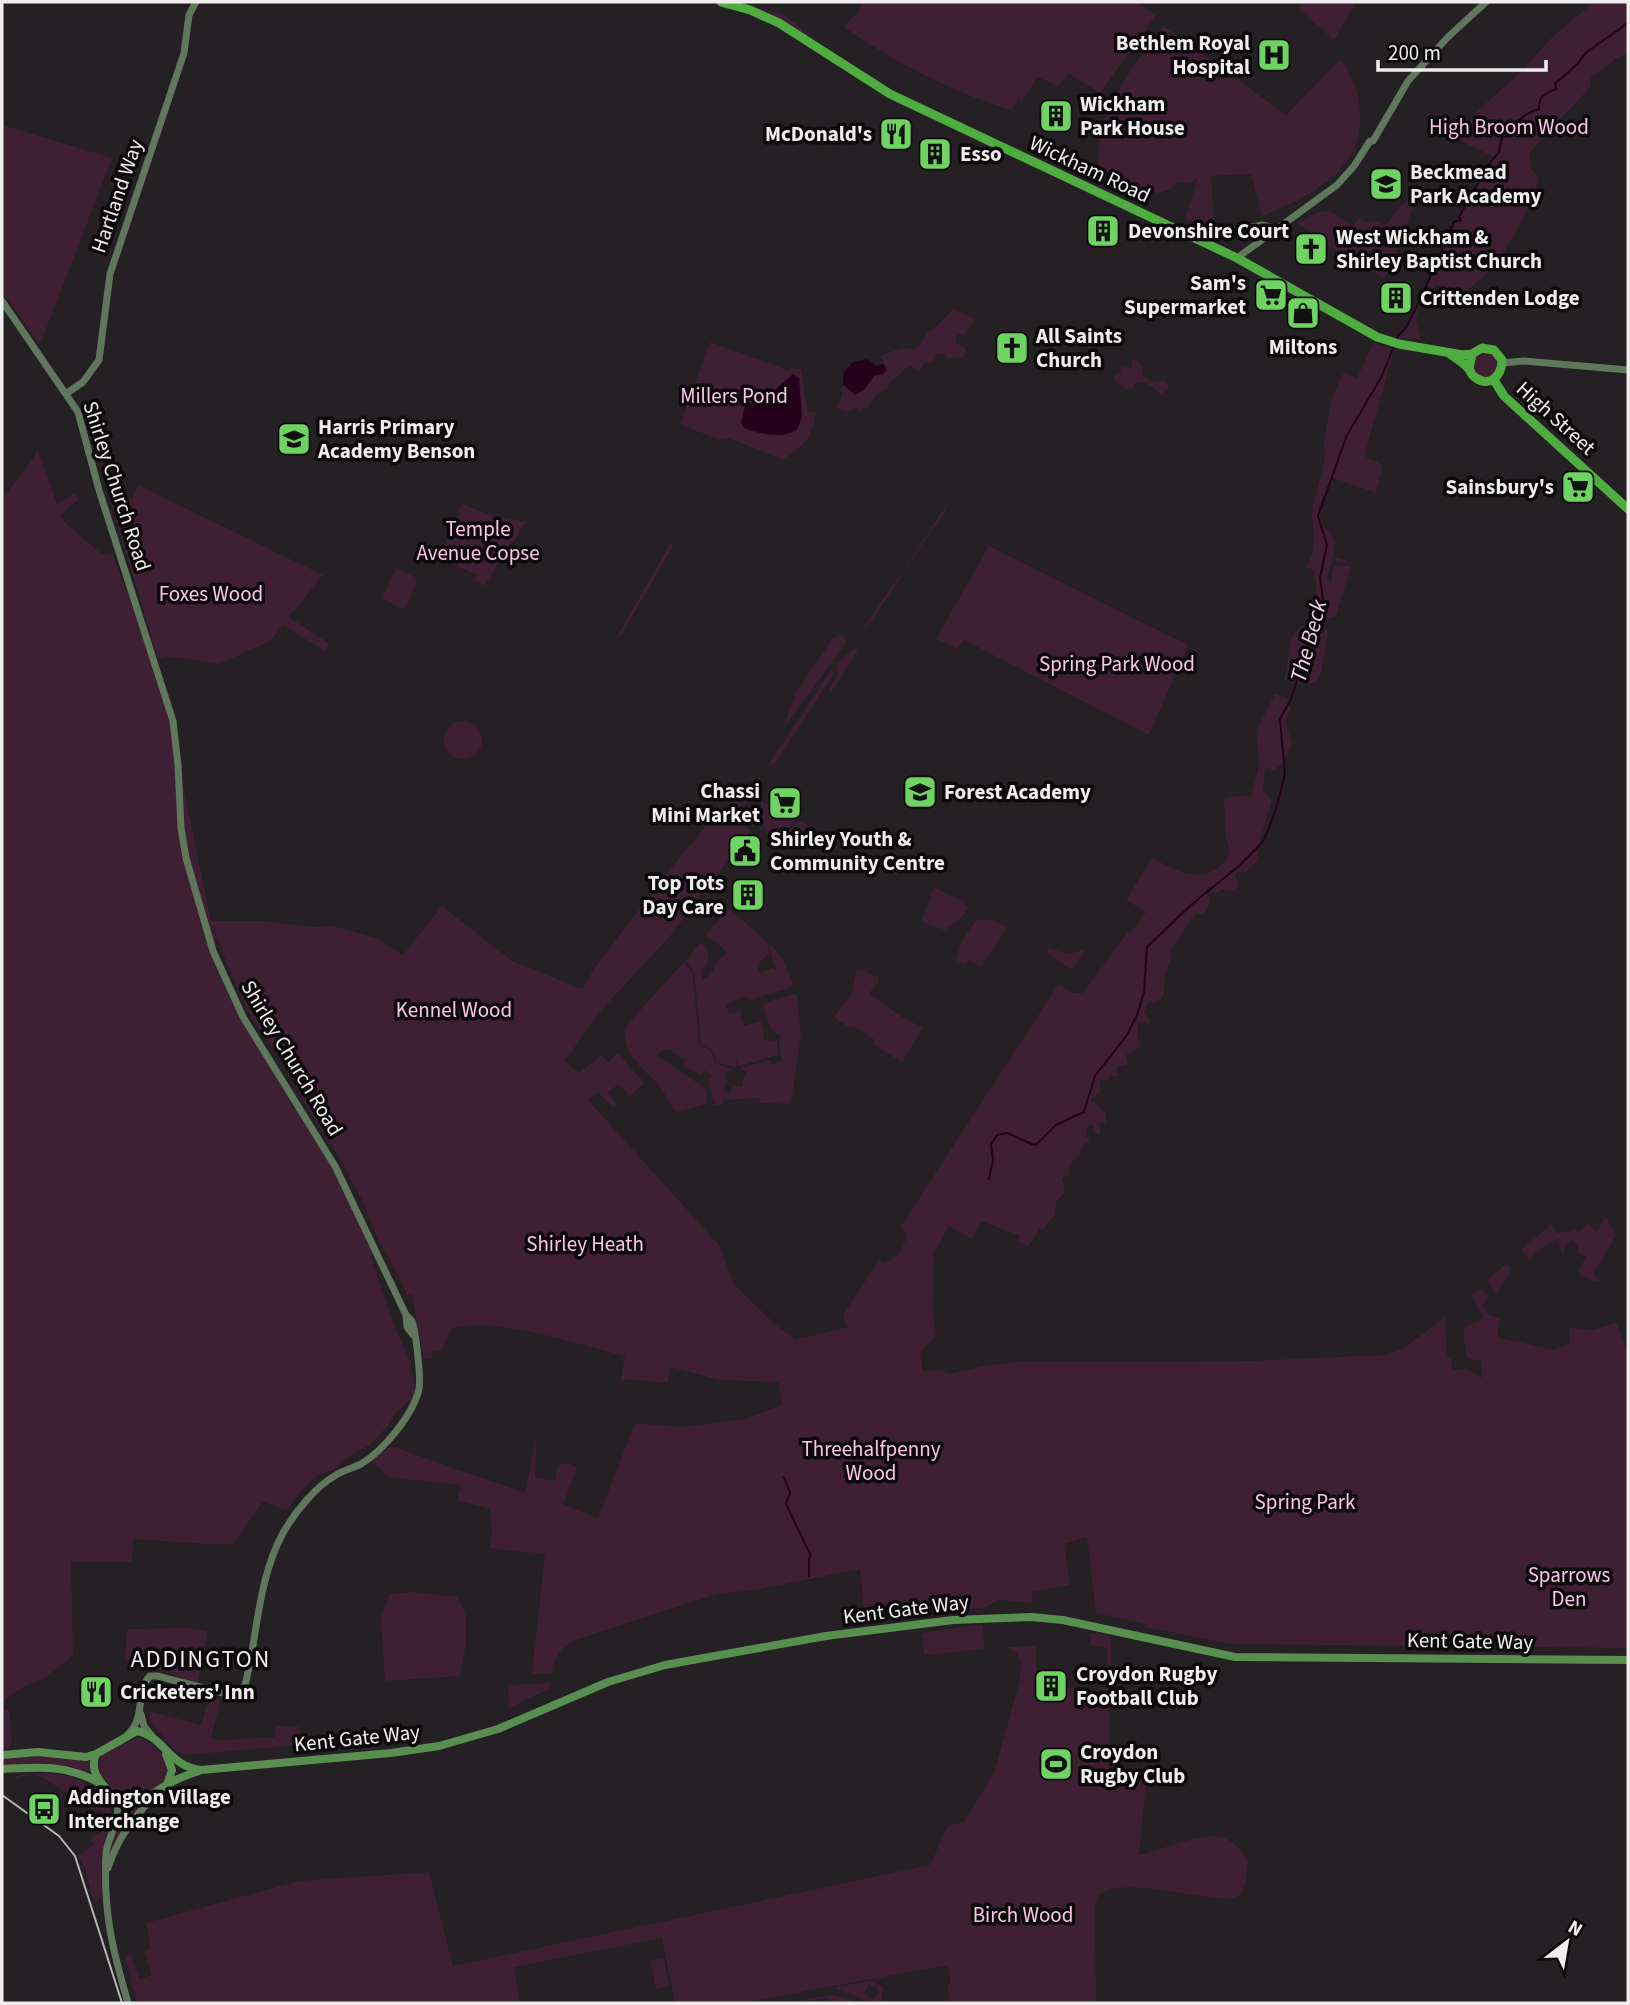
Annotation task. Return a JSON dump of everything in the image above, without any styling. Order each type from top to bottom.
[{"type":"highway","name":"Wickham Road","points":[[721,2],[750,10],[779,23],[866,81],[897,98],[1237,258],[1375,336],[1395,343],[1449,353],[1472,354]]},
{"type":"highway","points":[[1482,348],[1490,348],[1497,353],[1502,363],[1494,380],[1478,379],[1469,369],[1472,354],[1482,348]]},
{"type":"highway","name":"Wickham Road","points":[[1449,353],[1469,369]]},
{"type":"highway","name":"High Street","points":[[1494,380],[1509,401],[1628,509]]},
{"type":"main road","name":"Kent Gate Way","points":[[201,1770],[378,1755],[439,1746],[498,1728],[608,1682],[665,1665],[826,1636],[992,1617],[1032,1617],[1094,1625],[1199,1651],[1235,1657],[1628,1660]]},
{"type":"main road","points":[[2,1755],[38,1752],[86,1757],[137,1731],[152,1736],[180,1765],[201,1770]]},
{"type":"main road","points":[[163,1749],[172,1770],[167,1785]]},
{"type":"main road","points":[[96,1754],[93,1766],[102,1784]]},
{"type":"main road","points":[[2,1769],[66,1769],[88,1776],[121,1799],[132,1802],[146,1799],[167,1785],[201,1770]]},
{"type":"street","name":"Hartland Way","points":[[67,393],[83,382],[99,360],[110,274],[184,53],[189,15],[196,2]]},
{"type":"street","points":[[1237,258],[1324,195],[1349,173],[1370,141],[1373,141],[1408,81],[1448,37],[1486,2]]},
{"type":"street","points":[[1196,238],[1262,225],[1275,228]]},
{"type":"street","name":"Shirley Church Road","points":[[2,301],[78,412],[99,491],[169,708],[176,741],[180,818],[186,858],[213,951],[243,1017],[335,1166],[406,1315],[407,1327],[413,1335],[420,1379],[417,1394],[392,1436],[362,1463],[328,1481],[310,1497],[280,1539],[254,1629],[242,1694],[231,1695],[150,1676],[144,1684],[141,1713]]},
{"type":"street","points":[[1502,363],[1524,361],[1628,370]]},
{"type":"street","points":[[128,1735],[134,1729],[141,1713]]},
{"type":"street","points":[[141,1713],[144,1726],[152,1736]]},
{"type":"street","points":[[88,1776],[103,1790],[117,1813]]},
{"type":"street","points":[[109,1791],[117,1800],[117,1813],[107,1850],[109,1933],[128,2003]]},
{"type":"street","points":[[107,1873],[114,1850],[126,1828],[159,1791]]},
{"type":"green space","points":[[862,2],[1137,2],[1156,15],[1100,93],[1068,73],[1058,86],[1037,77],[1021,104],[1019,98],[1012,110],[968,95],[925,75],[844,27],[859,10]]},
{"type":"green space","points":[[1300,2],[1355,4],[1334,40],[1300,10]]},
{"type":"green space","name":"High Broom Wood","points":[[1594,2],[1628,2],[1628,53],[1591,77],[1590,87],[1529,154],[1531,169],[1539,178],[1529,208],[1498,263],[1458,299],[1437,285],[1422,302],[1415,319],[1421,339],[1397,338],[1409,323],[1425,292],[1454,222],[1461,220],[1459,217],[1494,157],[1459,140],[1463,134],[1450,126],[1454,120],[1467,127],[1477,111],[1520,73],[1552,37]]},
{"type":"green space","points":[[759,7],[785,15],[817,40]]},
{"type":"green space","points":[[1164,26],[1286,115],[1341,59],[1353,81],[1359,104],[1360,126],[1356,145],[1346,162],[1318,189],[1262,216],[1251,174],[1211,176],[1214,224],[1185,219],[1198,178],[1188,184],[1179,182],[1158,192],[1130,185],[1105,169],[1099,164],[1099,144],[1109,108],[1129,73]]},
{"type":"green space","points":[[2,125],[112,158],[40,345],[2,292]]},
{"type":"green space","points":[[1407,199],[1415,203],[1385,279],[1332,248],[1298,223],[1326,211],[1353,226],[1359,218],[1365,222],[1373,221],[1386,225]]},
{"type":"green space","points":[[953,309],[976,319],[964,335],[959,334],[955,338],[957,344],[965,348],[963,357],[948,359],[943,353],[936,355],[934,362],[925,363],[919,371],[910,365],[887,389],[875,395],[867,409],[864,407],[860,410],[857,407],[848,412],[839,409],[837,406],[842,387],[855,395],[866,387],[874,375],[883,374],[886,366],[880,357],[882,355],[902,348],[918,347],[927,333]]},
{"type":"green space","name":"Millers Pond","points":[[710,342],[788,370],[801,370],[808,412],[816,412],[814,422],[802,445],[783,460],[729,438],[719,440],[680,424]]},
{"type":"green space","points":[[1373,343],[1394,350],[1365,453],[1367,458],[1377,461],[1383,467],[1376,492],[1333,478],[1318,508],[1322,524],[1335,540],[1333,556],[1350,562],[1338,562],[1333,557],[1327,578],[1331,581],[1334,566],[1351,566],[1336,616],[1322,620],[1322,626],[1328,632],[1321,674],[1315,683],[1298,684],[1284,680],[1291,639],[1308,621],[1308,606],[1317,594],[1313,570],[1306,567],[1314,541],[1312,511],[1325,458],[1324,440],[1330,406],[1344,372],[1357,378]]},
{"type":"green space","points":[[1485,352],[1494,356],[1498,365],[1494,374],[1485,378],[1476,374],[1472,365],[1476,356]]},
{"type":"green space","points":[[1135,359],[1143,366],[1145,378],[1157,382],[1163,380],[1168,384],[1168,390],[1161,394],[1150,386],[1135,382],[1134,387],[1126,389],[1115,381],[1113,375],[1121,372],[1121,366],[1130,369],[1131,362]]},
{"type":"green space","points":[[38,451],[57,504],[75,493],[78,500],[61,515],[63,521],[103,555],[112,553],[161,679],[211,921],[333,926],[376,938],[403,955],[442,906],[512,961],[582,989],[594,969],[716,810],[724,812],[750,829],[670,936],[597,1015],[565,1061],[579,1073],[601,1055],[608,1062],[618,1053],[644,1083],[630,1096],[618,1084],[608,1093],[617,1104],[613,1107],[598,1092],[588,1100],[719,1245],[734,1284],[794,1340],[848,1327],[843,1315],[879,1260],[885,1263],[899,1254],[907,1237],[901,1226],[1058,985],[1074,993],[1083,993],[1126,931],[1130,933],[1146,912],[1126,900],[1152,858],[1193,875],[1210,873],[1224,862],[1229,845],[1225,834],[1223,801],[1226,797],[1251,796],[1259,766],[1256,731],[1275,694],[1287,698],[1291,709],[1285,721],[1292,743],[1283,763],[1274,770],[1265,768],[1263,790],[1272,800],[1255,863],[1244,873],[1238,871],[1235,877],[1239,882],[1237,888],[1230,891],[1223,889],[1217,893],[1211,892],[1209,887],[1206,890],[1210,898],[1204,914],[1195,914],[1170,952],[1172,958],[1165,973],[1164,994],[1161,1000],[1154,1003],[1149,1001],[1144,1012],[1150,1021],[1149,1025],[1138,1023],[1137,1035],[1141,1046],[1126,1055],[1128,1064],[1118,1066],[1118,1076],[1111,1075],[1109,1080],[1100,1081],[1100,1092],[1090,1101],[1104,1111],[1106,1122],[1099,1124],[1098,1135],[1093,1131],[1094,1125],[1088,1125],[1086,1134],[1090,1142],[1083,1144],[1079,1157],[1068,1169],[1070,1174],[1062,1179],[1065,1192],[1056,1202],[1055,1216],[1045,1229],[1039,1229],[1029,1246],[1018,1242],[1020,1236],[981,1221],[972,1239],[949,1226],[934,1253],[933,1310],[936,1336],[920,1353],[923,1371],[941,1370],[949,1374],[1017,1362],[1246,1361],[1385,1355],[1404,1348],[1445,1317],[1447,1357],[1451,1358],[1452,1370],[1468,1369],[1482,1378],[1481,1361],[1467,1358],[1463,1336],[1465,1326],[1480,1321],[1483,1316],[1471,1295],[1482,1289],[1489,1296],[1483,1306],[1489,1315],[1500,1318],[1497,1337],[1553,1350],[1570,1344],[1569,1328],[1591,1330],[1617,1323],[1628,1354],[1628,1648],[1231,1644],[1145,1627],[1145,1624],[1096,1613],[1087,1537],[1064,1544],[1070,1585],[1032,1592],[1032,1604],[999,1599],[987,1607],[865,1620],[860,1569],[755,1590],[717,1594],[575,1640],[559,1654],[552,1674],[532,1674],[545,1554],[489,1548],[492,1532],[490,1509],[457,1500],[461,1485],[387,1477],[372,1460],[391,1446],[525,1493],[536,1437],[535,1477],[555,1481],[558,1465],[566,1463],[577,1467],[563,1505],[598,1518],[635,1423],[681,1427],[744,1419],[783,1405],[778,1382],[720,1380],[670,1367],[668,1383],[626,1379],[620,1383],[625,1356],[537,1333],[490,1326],[451,1329],[442,1351],[434,1351],[431,1358],[424,1359],[412,1295],[408,1295],[378,1239],[341,1160],[303,1101],[291,1075],[252,1019],[212,924],[222,972],[292,1100],[290,1103],[294,1110],[297,1107],[339,1177],[375,1254],[371,1257],[409,1361],[417,1394],[396,1413],[370,1445],[345,1459],[332,1471],[312,1480],[287,1510],[263,1502],[233,1544],[134,1539],[131,1562],[71,1562],[73,1655],[45,1678],[21,1688],[2,1702],[2,500]]},
{"type":"green space","name":"Foxes Wood","points":[[138,485],[323,575],[289,617],[330,644],[325,651],[283,625],[270,641],[219,664],[167,656],[158,658],[107,491],[132,499]]},
{"type":"green space","points":[[948,503],[946,510],[907,567],[907,565]]},
{"type":"green space","name":"Temple Avenue Copse","points":[[462,504],[493,516],[526,522],[484,586],[475,581],[477,575],[439,558]]},
{"type":"green space","points":[[671,542],[673,546],[618,640],[617,637]]},
{"type":"green space","name":"Spring Park Wood","points":[[989,546],[1188,645],[1149,735],[964,640],[958,649],[936,639]]},
{"type":"green space","points":[[396,568],[415,577],[417,581],[407,606],[402,609],[382,598]]},
{"type":"green space","points":[[903,574],[872,620],[858,636],[900,575]]},
{"type":"green space","points":[[840,635],[845,637],[846,643],[783,729],[796,692],[833,638]]},
{"type":"green space","points":[[855,647],[858,650],[831,693],[829,690],[838,675],[837,663]]},
{"type":"green space","points":[[832,669],[834,673],[828,683],[776,762],[771,765],[770,762]]},
{"type":"green space","points":[[463,721],[477,726],[482,740],[477,754],[463,759],[449,754],[444,740],[449,726]]},
{"type":"green space","points":[[742,785],[751,787],[753,794],[749,803],[739,808],[730,803],[727,797]]},
{"type":"green space","points":[[761,801],[796,819],[775,843],[763,824]]},
{"type":"green space","points":[[798,820],[807,824],[795,846],[782,839]]},
{"type":"green space","points":[[935,888],[962,901],[968,907],[964,915],[945,930],[921,922]]},
{"type":"green space","points":[[728,908],[767,942],[769,954],[761,960],[758,970],[761,972],[773,968],[777,972],[769,948],[772,945],[783,960],[793,983],[791,987],[749,1000],[747,996],[726,1004],[729,1014],[740,1011],[744,1026],[761,1021],[763,1040],[777,1041],[778,1055],[739,1066],[736,1057],[737,1067],[717,1063],[712,1050],[701,1044],[694,972],[686,960],[701,942],[707,949],[709,961],[701,972],[703,979],[713,971],[714,965],[727,952],[706,935]]},
{"type":"green space","points":[[976,920],[991,920],[1008,927],[981,967],[968,960],[966,964],[956,960],[962,940]]},
{"type":"green space","points":[[1049,948],[1068,954],[1086,949],[1072,970],[1046,953]]},
{"type":"green space","points":[[684,962],[693,973],[699,1044],[711,1051],[716,1064],[731,1069],[724,1074],[727,1081],[723,1089],[729,1093],[734,1086],[743,1086],[743,1078],[747,1072],[740,1068],[770,1060],[772,1065],[781,1061],[781,1036],[771,1029],[763,1006],[767,1002],[797,995],[801,1035],[791,1104],[760,1103],[759,1098],[724,1100],[722,1105],[715,1105],[708,1081],[711,1075],[704,1070],[700,1074],[683,1066],[685,1060],[669,1049],[661,1050],[658,1056],[705,1088],[707,1104],[676,1112],[661,1088],[635,1060],[626,1045],[626,1026]]},
{"type":"green space","points":[[857,969],[879,977],[878,985],[875,984],[869,994],[905,1019],[923,1027],[902,1062],[873,1044],[875,1040],[854,1026],[851,1029],[834,1017],[851,994]]},
{"type":"green space","points":[[1606,1217],[1616,1235],[1594,1273],[1598,1281],[1580,1275],[1579,1269],[1586,1257],[1577,1252],[1579,1248],[1573,1240],[1565,1246],[1564,1252],[1561,1252],[1559,1239],[1543,1247],[1529,1260],[1521,1250],[1550,1225],[1553,1225],[1555,1233],[1572,1231],[1574,1227],[1578,1232],[1588,1224],[1596,1232]]},
{"type":"green space","points":[[1507,1263],[1512,1269],[1497,1294],[1488,1280]]},
{"type":"green space","points":[[415,1592],[457,1595],[466,1616],[466,1644],[460,1676],[385,1681],[381,1616],[390,1594]]},
{"type":"green space","points":[[983,1624],[984,1649],[924,1654],[922,1633]]},
{"type":"green space","points":[[189,1628],[208,1632],[198,1683],[125,1659],[127,1629]]},
{"type":"green space","name":"Birch Wood","points":[[1090,1633],[1111,1636],[1109,1779],[1146,1781],[1139,1855],[1194,1839],[1215,1836],[1232,1842],[1248,1860],[1243,1889],[1233,1898],[1143,1888],[1115,1889],[1099,1895],[1095,1904],[1096,2003],[950,2003],[947,1986],[951,1984],[947,1965],[742,2003],[675,2003],[662,1938],[514,1967],[520,2003],[137,2003],[125,1956],[131,1955],[139,1979],[152,1975],[144,1951],[151,1948],[146,1923],[299,1881],[429,1872],[453,1966],[930,1865],[946,1829],[965,1821],[994,1773],[1020,1680],[1021,1662],[1018,1654],[1006,1647],[1036,1646],[1036,1679],[1084,1691],[1085,1700],[1090,1692],[1105,1694],[1107,1648],[1090,1645]]},
{"type":"green space","points":[[551,1683],[551,1688],[509,1708],[508,1685]]},
{"type":"green space","points":[[209,1697],[221,1699],[211,1738],[221,1740],[275,1737],[276,1726],[300,1727],[299,1745],[184,1755],[174,1750],[151,1722],[148,1711],[201,1725]]},
{"type":"green space","points":[[9,1709],[12,1744],[2,1749],[2,1711]]},
{"type":"green space","points":[[138,1737],[161,1753],[168,1766],[168,1773],[161,1785],[138,1800],[113,1789],[98,1765],[103,1754]]},
{"type":"green space","points":[[42,1756],[92,1759],[93,1775],[60,1765],[2,1766],[2,1758]]},
{"type":"green space","points":[[29,1774],[54,1774],[80,1779],[105,1799],[112,1814],[90,1809],[45,1779]]},
{"type":"green space","points":[[121,1802],[147,1802],[126,1826],[110,1854],[120,1816]]},
{"type":"green space","points":[[108,1828],[101,1874],[101,1899],[94,1902],[85,1869],[77,1855],[94,1845],[90,1838]]},
{"type":"green space","points":[[664,1958],[669,1986],[656,1989],[650,1960]]},
{"type":"green space","points":[[868,1981],[878,1982],[874,1987],[869,1984],[864,1993],[873,1999],[880,1991],[876,1988],[878,1984],[883,1987],[881,2003],[837,1989],[837,1987]]},
{"type":"green space","points":[[833,1995],[858,2003],[829,2001],[827,1998],[802,2002],[806,1999]]},
{"type":"shaded area","points":[[868,359],[876,366],[883,364],[887,370],[874,376],[864,390],[855,395],[843,384],[843,373],[853,362]]},
{"type":"shaded area","name":"Millers Pond","points":[[793,374],[799,378],[802,417],[797,430],[778,435],[744,428],[741,422],[745,407],[752,402],[766,404],[777,388]]},
{"type":"waterway","name":"The Beck","points":[[1397,338],[1414,313],[1454,222],[1461,220],[1459,217],[1487,167],[1499,152],[1502,137],[1512,136],[1521,119],[1539,109],[1541,98],[1556,89],[1555,83],[1578,64],[1586,53],[1628,22]]},
{"type":"waterway","name":"The Beck","points":[[989,1179],[993,1160],[991,1144],[997,1135],[1007,1133],[1034,1145],[1056,1125],[1084,1112],[1095,1076],[1127,1035],[1137,1015],[1144,992],[1147,947],[1191,905],[1240,865],[1264,840],[1285,774],[1280,719],[1291,699],[1323,600],[1320,577],[1327,545],[1318,516],[1347,435],[1382,376],[1394,346]]},
{"type":"waterway","points":[[784,1477],[790,1493],[786,1504],[811,1556],[809,1576]]},
{"type":"tram line","points":[[2,1795],[59,1836],[75,1856],[122,2003]]},
{"type":"place","name":"Bethlem Royal Hospital","points":[[1274,55]]},
{"type":"place","name":"Wickham Park House","points":[[1056,116]]},
{"type":"place","name":"McDonald's","points":[[896,134]]},
{"type":"place","name":"Esso","points":[[935,154]]},
{"type":"place","name":"Beckmead Park Academy","points":[[1386,184]]},
{"type":"place","name":"Devonshire Court","points":[[1103,231]]},
{"type":"place","name":"West Wickham & Shirley Baptist Church","points":[[1311,249]]},
{"type":"place","name":"Sam's Supermarket","points":[[1271,295]]},
{"type":"place","name":"Crittenden Lodge","points":[[1396,298]]},
{"type":"place","name":"Miltons","points":[[1303,313]]},
{"type":"place","name":"All Saints Church","points":[[1012,348]]},
{"type":"place","name":"Harris Primary Academy Benson","points":[[294,439]]},
{"type":"place","name":"Sainsbury's","points":[[1578,487]]},
{"type":"place","name":"Forest Academy","points":[[920,792]]},
{"type":"place","name":"Chassi Mini Market","points":[[785,803]]},
{"type":"place","name":"Shirley Youth & Community Centre","points":[[745,851]]},
{"type":"place","name":"Top Tots Day Care","points":[[748,895]]},
{"type":"place","name":"Croydon Rugby Football Club","points":[[1051,1686]]},
{"type":"place","name":"Cricketers' Inn","points":[[96,1692]]},
{"type":"place","name":"Croydon Rugby Club","points":[[1056,1764]]},
{"type":"place","name":"Addington Village Interchange","points":[[44,1809]]},
{"type":"district","name":"ADDINGTON","points":[[201,1659]]},
{"type":"park label","name":"Kennel Wood","points":[[454,1010]]},
{"type":"park label","name":"Shirley Heath","points":[[585,1244]]},
{"type":"park label","name":"Threehalfpenny Wood","points":[[871,1461]]},
{"type":"park label","name":"Spring Park","points":[[1305,1502]]},
{"type":"park label","name":"Sparrows Den","points":[[1569,1587]]}]
